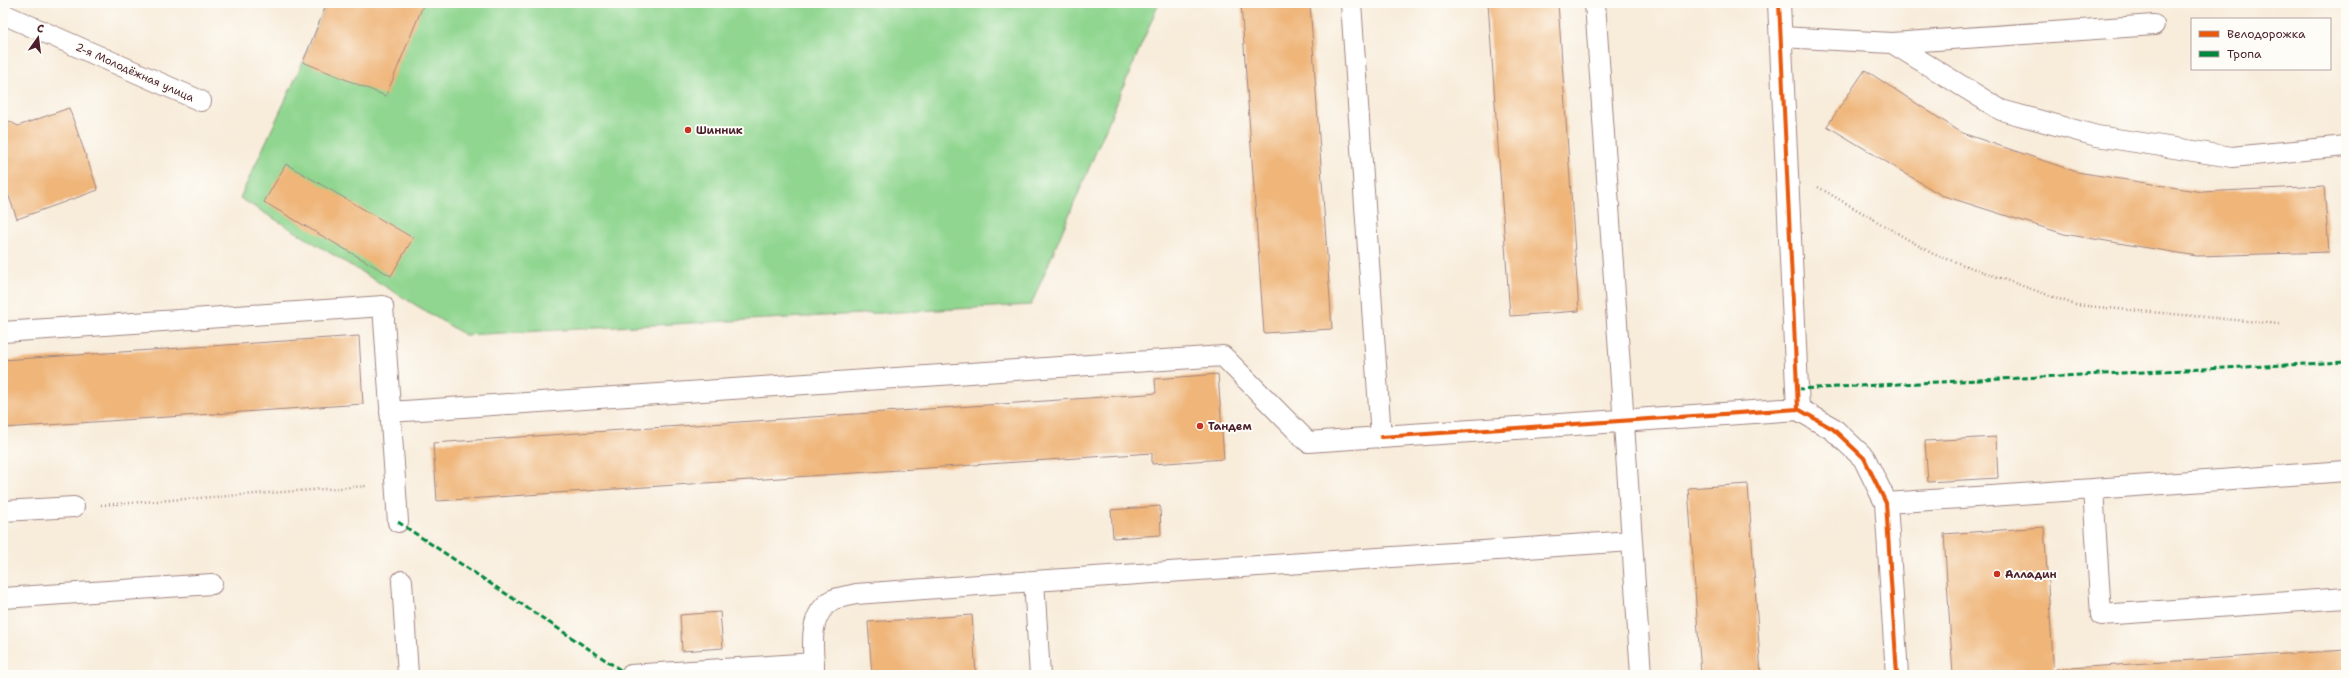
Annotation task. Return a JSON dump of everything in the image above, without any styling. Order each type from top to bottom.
[{"type":"street","points":[[1779,3],[1798,409]]},
{"type":"street","points":[[1382,437],[1798,409],[1833,429],[1864,458],[1886,503],[1898,675]]},
{"type":"lane","points":[[390,412],[1223,356],[1308,442],[1382,437],[1351,3]]},
{"type":"lane","points":[[1595,3],[1641,675]]},
{"type":"lane","name":"2-я Молодёжная улица","points":[[3,14],[201,101]]},
{"type":"lane","points":[[1781,37],[1892,43],[2154,25]]},
{"type":"lane","points":[[1892,43],[2001,110],[2097,136],[2232,157],[2346,146]]},
{"type":"lane","points":[[3,332],[383,306],[398,522]]},
{"type":"lane","points":[[1886,503],[2346,471]]},
{"type":"lane","points":[[2093,489],[2101,615],[2346,598]]},
{"type":"lane","points":[[3,511],[74,506]]},
{"type":"lane","points":[[632,675],[814,669],[812,639],[816,618],[832,600],[856,594],[1632,541]]},
{"type":"lane","points":[[402,581],[408,675]]},
{"type":"lane","points":[[1034,582],[1040,675]]},
{"type":"lane","points":[[3,598],[212,584]]},
{"type":"path","points":[[1786,169],[1933,254],[2076,305],[2279,324]]},
{"type":"path","points":[[74,506],[396,484]]},
{"type":"green space","name":"Шинник","points":[[327,3],[1159,3],[1031,305],[465,335],[240,198],[303,62]]},
{"type":"building","points":[[327,3],[424,3],[386,96],[303,62]]},
{"type":"building","points":[[1241,3],[1310,3],[1332,329],[1264,333]]},
{"type":"building","points":[[1488,3],[1558,3],[1579,311],[1510,316]]},
{"type":"building","points":[[1865,70],[1962,133],[2077,172],[2202,192],[2324,186],[2329,252],[2197,256],[2064,234],[1941,195],[1827,126]]},
{"type":"building","points":[[69,108],[98,190],[17,219],[3,180],[3,118],[18,126]]},
{"type":"building","points":[[286,164],[413,238],[391,276],[264,202]]},
{"type":"building","points":[[359,336],[363,404],[3,428],[3,360]]},
{"type":"building","points":[[1218,374],[1224,459],[1152,464],[1152,453],[437,501],[433,443],[1147,394],[1156,393],[1155,379]]},
{"type":"building","points":[[1996,437],[1998,478],[1928,482],[1925,441]]},
{"type":"building","points":[[1748,484],[1761,675],[1701,675],[1688,488]]},
{"type":"building","points":[[1160,506],[1161,535],[1113,538],[1111,510]]},
{"type":"building","name":"Алладин","points":[[2044,527],[2054,675],[1953,675],[1944,534]]},
{"type":"building","points":[[720,612],[723,648],[682,651],[680,615]]},
{"type":"building","points":[[972,615],[976,675],[872,675],[868,622]]},
{"type":"building","points":[[2346,650],[2346,675],[2056,675],[2056,669]]},
{"type":"marked path","points":[[1797,389],[2346,362]]},
{"type":"marked path","points":[[398,522],[628,675]]},
{"type":"cycle path","points":[[1779,3],[1798,409]]},
{"type":"cycle path","points":[[1381,437],[1798,409],[1833,429],[1864,458],[1886,503],[1897,675]]},
{"type":"place","name":"Шинник","points":[[688,130]]},
{"type":"place","name":"Тандем","points":[[1200,426]]},
{"type":"place","name":"Алладин","points":[[1997,574]]}]
